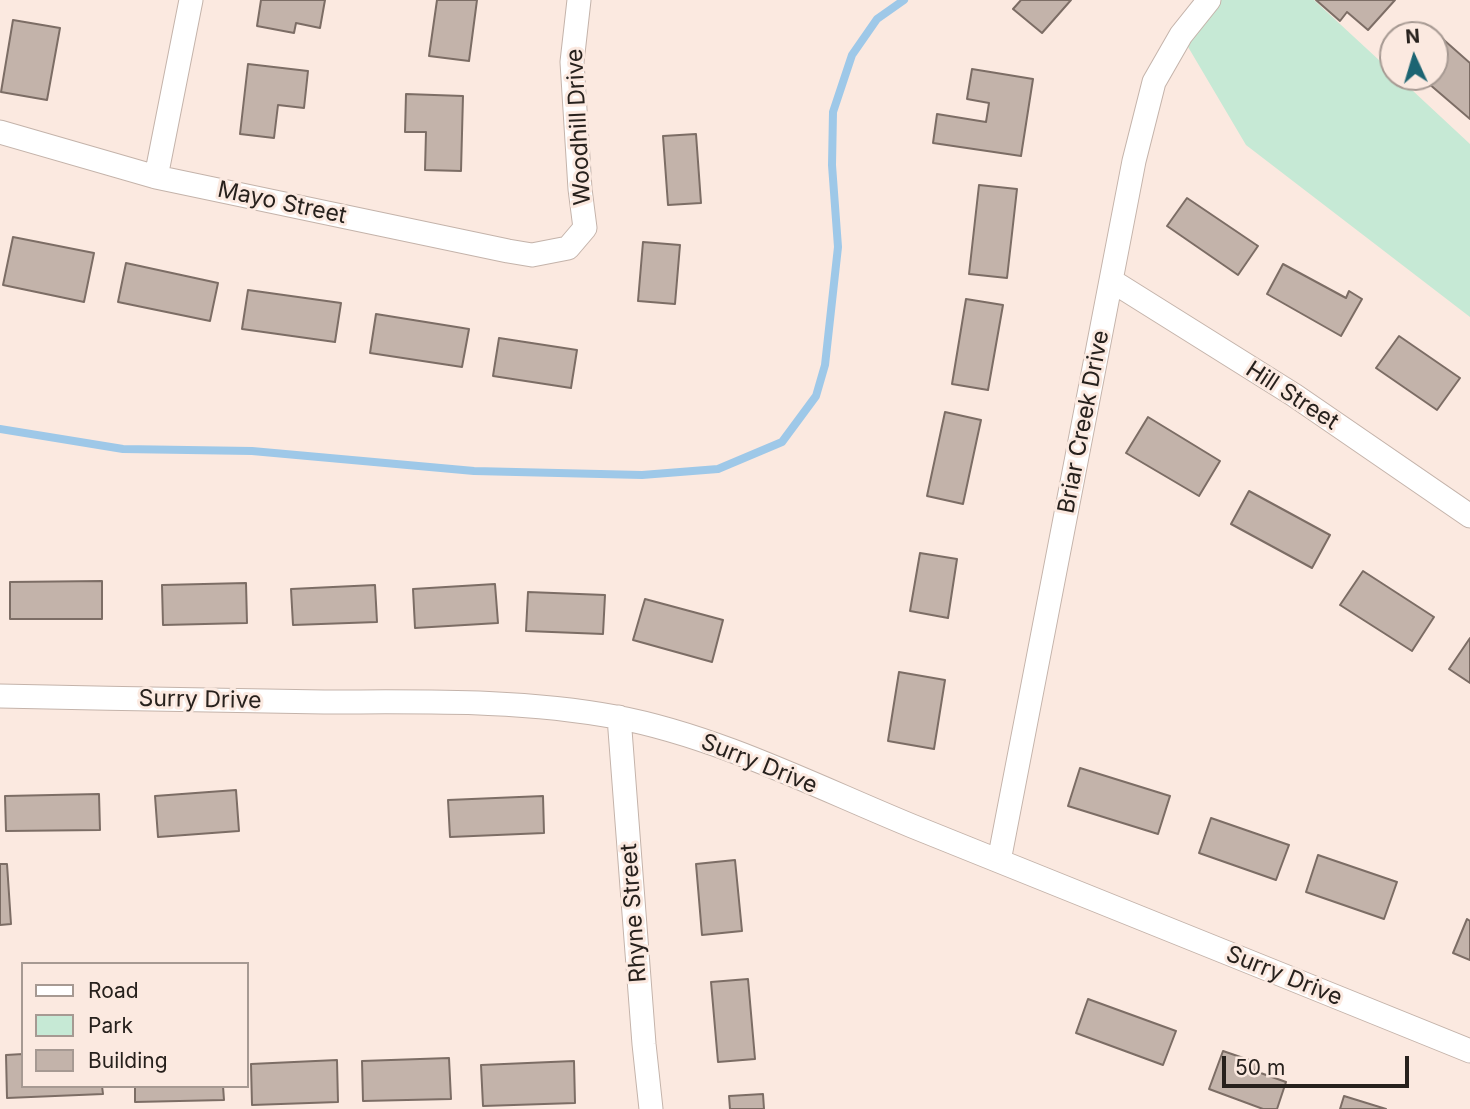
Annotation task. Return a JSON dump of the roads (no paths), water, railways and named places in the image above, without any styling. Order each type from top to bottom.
[{"type":"street","points":[[156,177],[191,0]]},
{"type":"street","name":"Woodhill Drive","points":[[568,248],[585,228],[572,62],[579,0]]},
{"type":"street","name":"Briar Creek Drive","points":[[999,861],[1133,161],[1154,82],[1181,35],[1209,0]]},
{"type":"street","name":"Mayo Street","points":[[0,132],[156,177],[508,251],[532,255],[568,248]]},
{"type":"street","name":"Hill Street","points":[[1112,281],[1294,395],[1470,516]]},
{"type":"street","name":"Surry Drive","points":[[0,696],[455,703],[556,707],[619,717],[678,732],[751,758],[1470,1051]]},
{"type":"street","name":"Rhyne Street","points":[[619,717],[651,1109]]},
{"type":"waterway","points":[[0,429],[123,449],[252,451],[474,471],[642,475],[718,469],[782,442],[816,396],[825,365],[838,247],[832,165],[833,112],[852,55],[877,19],[904,0]]}]
